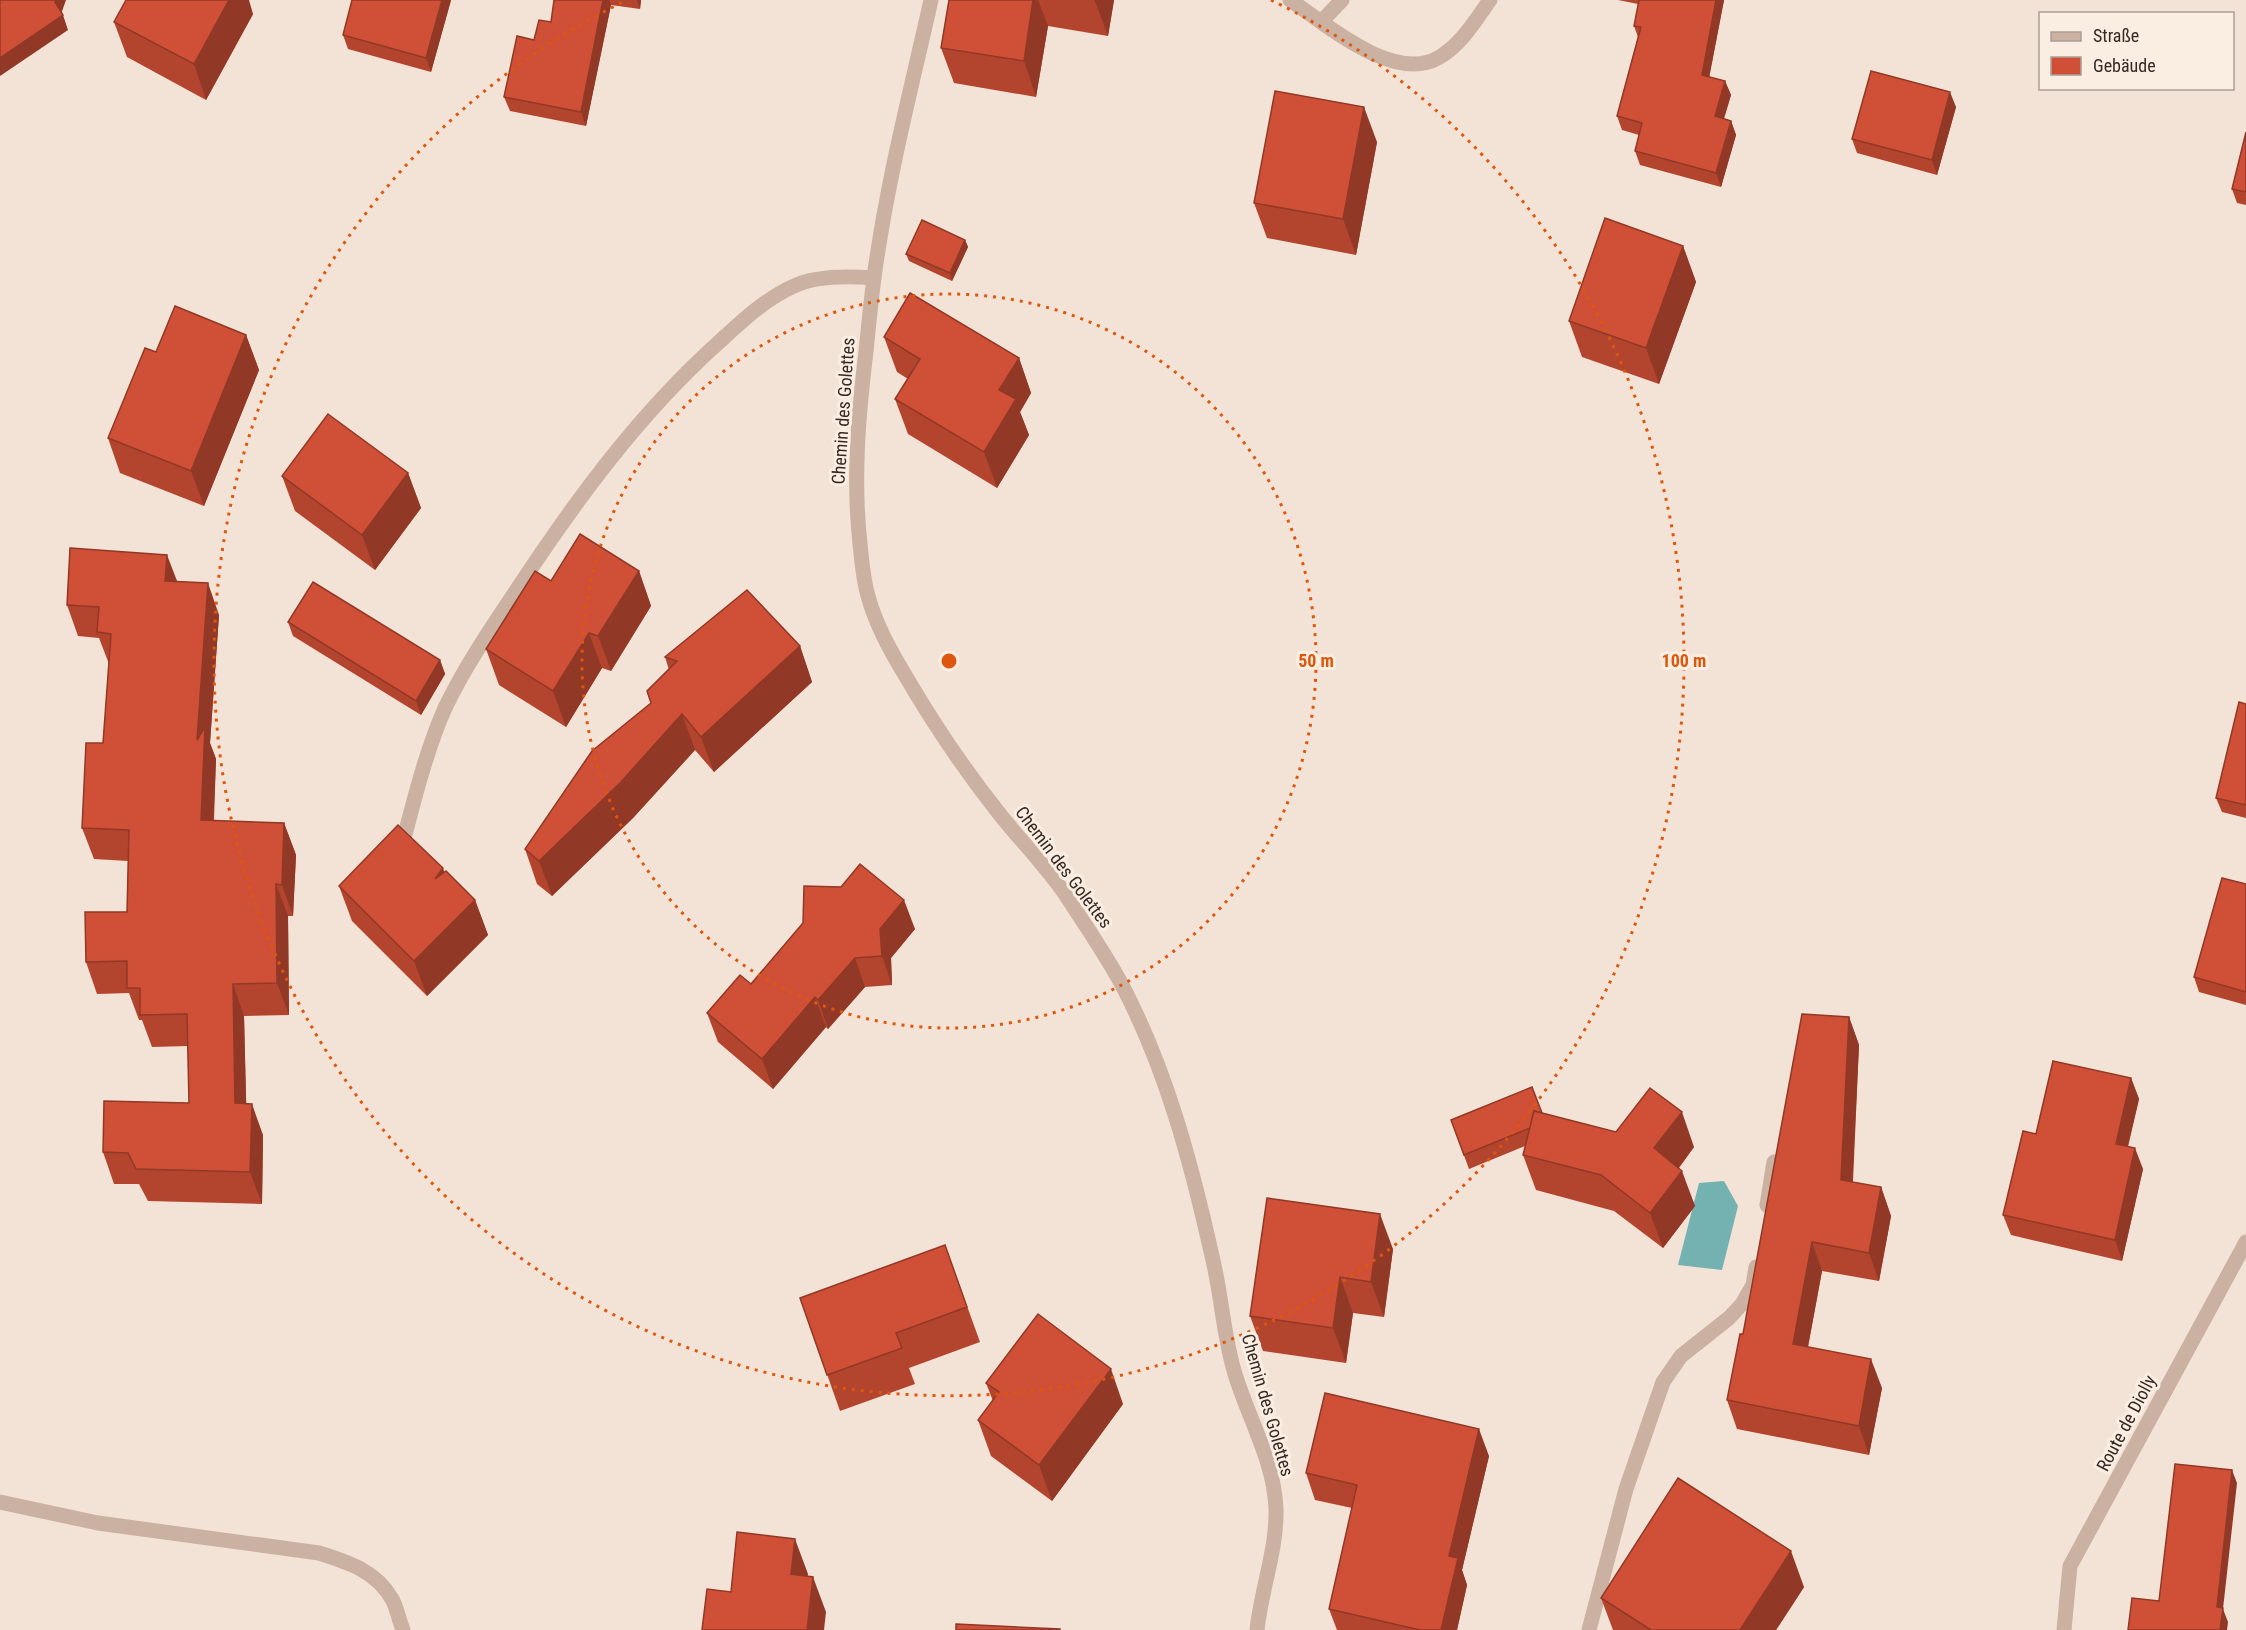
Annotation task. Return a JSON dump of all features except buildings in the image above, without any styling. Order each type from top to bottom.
[{"type":"street","name":"Chemin des Golettes","points":[[931,0],[901,126],[874,278],[857,433],[857,517],[866,591],[886,642],[929,716],[965,769],[1061,888],[1097,942],[1120,981],[1156,1059],[1174,1111],[1197,1193],[1213,1259],[1234,1371],[1261,1439],[1270,1473],[1276,1507],[1275,1530],[1257,1630]]},
{"type":"street","points":[[1290,0],[1363,49],[1393,62],[1420,64],[1437,59],[1462,39],[1490,0]]},
{"type":"street","points":[[1322,21],[1342,0]]},
{"type":"street","points":[[403,842],[430,745],[462,676],[552,536],[638,425],[694,363],[753,312],[773,298],[793,286],[808,281],[856,276],[874,278]]},
{"type":"street","points":[[1766,1216],[1774,1162]]},
{"type":"street","name":"Route de Diolly","points":[[2064,1630],[2070,1566],[2246,1242]]},
{"type":"street","points":[[1589,1630],[1626,1489],[1663,1382],[1681,1356],[1742,1304],[1753,1285],[1760,1249]]},
{"type":"street","points":[[0,1502],[98,1523],[319,1553],[354,1564],[376,1578],[387,1592],[392,1599],[403,1630]]},
{"type":"water","points":[[1724,1181],[1738,1206],[1722,1270],[1678,1265],[1699,1183]]}]
